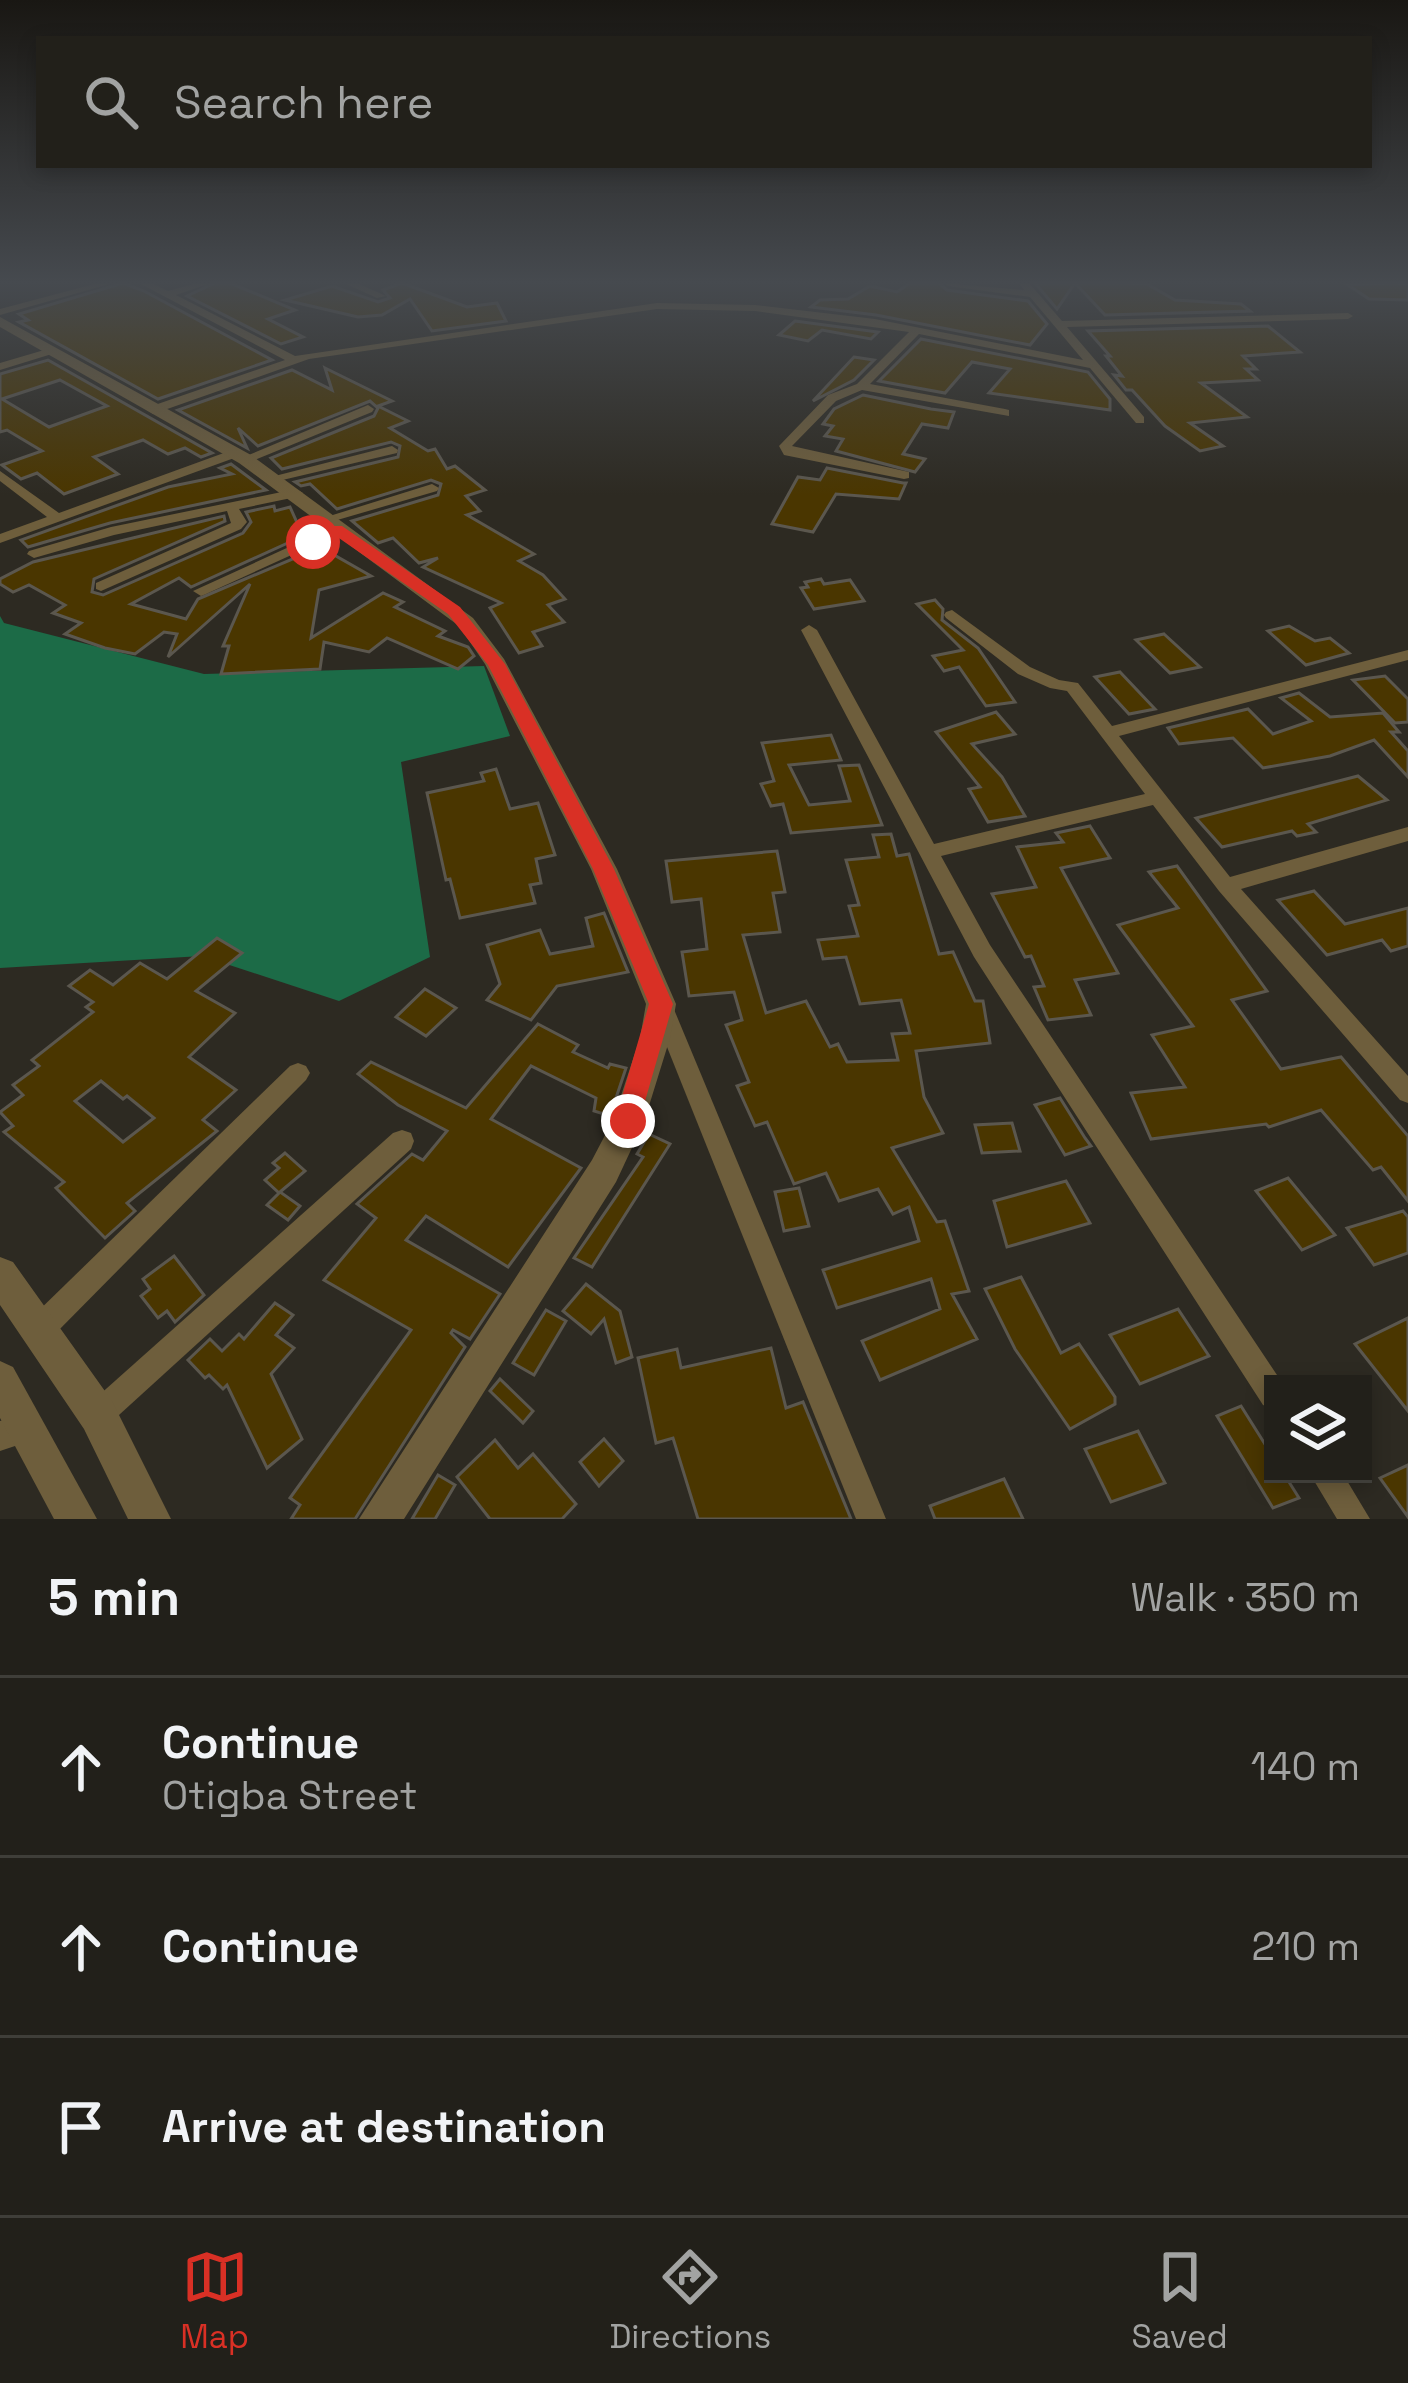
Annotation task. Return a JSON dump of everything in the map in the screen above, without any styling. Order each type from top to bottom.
[{"type":"street","points":[[0,367],[45,354]]},
{"type":"street","points":[[54,354],[296,493],[454,610],[501,674],[604,869],[871,1519]]},
{"type":"street","points":[[283,354],[295,360]]},
{"type":"street","points":[[153,410],[295,360],[336,354]]},
{"type":"street","points":[[893,354],[860,386],[832,398],[785,446],[789,452],[904,475]]},
{"type":"street","points":[[1036,354],[1094,366]]},
{"type":"street","points":[[1085,354],[1140,419]]},
{"type":"street","points":[[860,386],[1005,413]]},
{"type":"street","points":[[0,538],[368,409]]},
{"type":"street","points":[[274,478],[392,450]]},
{"type":"street","points":[[0,475],[57,518]]},
{"type":"street","points":[[201,591],[332,524],[432,488]]},
{"type":"street","points":[[34,554],[111,531],[296,493]]},
{"type":"street","points":[[100,586],[236,526],[240,522],[231,506]]},
{"type":"street","points":[[952,615],[986,644],[1054,687],[1072,687],[1226,886],[1408,1093]]},
{"type":"street","points":[[809,630],[982,951],[1264,1381]]},
{"type":"street","points":[[1111,732],[1408,656]]},
{"type":"street","points":[[930,852],[1155,798]]},
{"type":"street","points":[[1226,886],[1408,834]]},
{"type":"street","points":[[380,1519],[604,1171],[628,1121],[661,1004]]},
{"type":"street","points":[[40,1328],[298,1073]]},
{"type":"street","points":[[98,1415],[402,1141]]},
{"type":"street","points":[[0,1274],[98,1415],[150,1519]]},
{"type":"street","points":[[0,1380],[15,1431],[76,1519]]},
{"type":"street","points":[[1331,1483],[1355,1519]]},
{"type":"green space","points":[[0,616],[4,623],[204,674],[484,666],[510,736],[401,762],[430,957],[339,1001],[202,956],[0,968]]},
{"type":"building","points":[[77,354],[261,354],[272,360],[158,399]]},
{"type":"building","points":[[906,354],[996,354],[1088,372],[1110,399],[1110,410],[989,393],[1010,369],[972,362],[945,393],[879,381]]},
{"type":"building","points":[[1273,354],[1243,356],[1256,369],[1246,369],[1258,380],[1201,383],[1247,417],[1190,423],[1223,446],[1200,451],[1165,426],[1132,390],[1126,390],[1114,375],[1122,376],[1106,356]]},
{"type":"building","points":[[854,357],[874,360],[854,380],[813,401]]},
{"type":"building","points":[[48,360],[212,453],[201,457],[185,448],[168,454],[143,440],[94,457],[118,474],[64,494],[37,473],[21,479],[2,465],[42,451],[7,430],[0,432],[0,374]],"holes":[[[60,380],[107,406],[49,427],[2,399]]]},
{"type":"building","points":[[325,368],[392,401],[378,406],[408,421],[390,428],[428,451],[435,449],[447,469],[455,466],[485,490],[466,496],[480,511],[467,515],[534,554],[519,561],[543,575],[565,599],[548,605],[564,622],[533,632],[542,646],[519,653],[490,608],[501,603],[423,567],[438,558],[419,563],[393,538],[378,543],[352,521],[438,495],[441,484],[431,480],[337,509],[310,484],[295,482],[398,457],[400,446],[391,442],[282,469],[271,458],[374,416],[378,408],[370,401],[258,446],[238,428],[247,448],[178,410],[292,370],[332,390]]},
{"type":"building","points":[[863,395],[954,412],[948,428],[922,424],[903,454],[925,459],[915,472],[836,451],[843,439],[825,436],[833,426],[823,424],[834,409]]},
{"type":"building","points":[[231,464],[266,490],[110,523],[28,547],[21,540],[168,487],[232,474],[220,468]]},
{"type":"building","points":[[827,468],[906,483],[899,499],[836,494],[813,532],[772,524],[798,477],[820,480]]},
{"type":"building","points":[[274,506],[275,511],[290,507],[303,536],[191,587],[179,578],[131,604],[186,619],[198,599],[316,549],[325,558],[334,555],[371,576],[319,590],[311,638],[383,593],[403,602],[395,607],[445,631],[438,636],[468,647],[474,656],[458,669],[387,638],[369,652],[324,642],[320,669],[221,674],[229,646],[223,646],[250,584],[168,657],[177,634],[164,632],[135,654],[105,648],[65,634],[81,623],[53,613],[65,605],[29,585],[13,592],[0,584],[0,579],[33,562],[224,516],[225,521],[94,579],[92,592],[103,595],[243,533],[251,522],[246,512]]},
{"type":"building","points":[[821,579],[824,584],[850,580],[864,601],[814,609],[801,588],[808,587],[805,582]]},
{"type":"building","points":[[935,600],[943,609],[942,620],[978,648],[1015,702],[986,706],[959,667],[944,671],[933,656],[963,650],[917,604]]},
{"type":"building","points":[[1289,626],[1315,641],[1330,638],[1349,653],[1306,665],[1268,631]]},
{"type":"building","points":[[1164,634],[1200,667],[1170,673],[1136,640]]},
{"type":"building","points":[[1120,672],[1155,709],[1129,714],[1095,677]]},
{"type":"building","points":[[1385,676],[1408,699],[1408,722],[1395,723],[1353,680]]},
{"type":"building","points":[[1299,693],[1330,717],[1383,713],[1399,732],[1391,732],[1408,751],[1408,777],[1374,740],[1330,756],[1263,768],[1233,738],[1179,744],[1168,728],[1248,709],[1273,734],[1311,721],[1281,698]]},
{"type":"building","points":[[996,712],[1015,734],[972,744],[1002,777],[1025,816],[988,822],[969,789],[980,787],[936,732]]},
{"type":"building","points":[[831,735],[841,760],[789,765],[809,805],[850,801],[839,766],[859,765],[882,825],[791,833],[783,804],[771,806],[761,784],[774,781],[762,743]]},
{"type":"building","points":[[496,769],[510,809],[538,803],[555,855],[536,859],[541,883],[530,885],[535,903],[460,918],[450,879],[446,880],[427,793],[484,781],[481,773]]},
{"type":"building","points":[[1358,776],[1387,800],[1308,824],[1316,832],[1297,836],[1292,831],[1222,847],[1196,818]]},
{"type":"building","points":[[1090,826],[1110,858],[1061,868],[1118,973],[1075,980],[1091,1015],[1048,1020],[1034,987],[1044,986],[1031,956],[1025,957],[992,894],[1036,887],[1017,847],[1063,842],[1056,833]]},
{"type":"building","points":[[891,834],[897,856],[909,854],[939,954],[953,952],[975,1001],[983,1001],[990,1043],[916,1051],[924,1097],[943,1133],[892,1148],[937,1222],[945,1221],[969,1291],[952,1294],[977,1339],[880,1380],[862,1341],[940,1309],[931,1279],[837,1308],[823,1270],[919,1241],[909,1207],[893,1214],[878,1189],[839,1201],[826,1173],[794,1184],[767,1122],[755,1126],[737,1086],[749,1082],[726,1025],[742,1020],[734,992],[689,996],[682,952],[707,949],[701,899],[672,902],[666,861],[777,851],[785,892],[773,893],[780,932],[743,935],[766,1013],[806,1001],[830,1047],[838,1044],[847,1062],[898,1060],[892,1034],[910,1033],[901,1000],[860,1004],[846,957],[823,959],[818,940],[858,936],[849,906],[859,905],[846,860],[879,857],[873,835]]},
{"type":"building","points":[[1177,866],[1267,991],[1232,1000],[1281,1069],[1341,1057],[1408,1136],[1408,1201],[1381,1167],[1373,1170],[1321,1110],[1269,1127],[1151,1139],[1131,1093],[1185,1087],[1152,1035],[1193,1026],[1118,925],[1178,908],[1149,872]]},
{"type":"building","points":[[1314,891],[1345,924],[1408,908],[1408,946],[1391,951],[1382,940],[1327,955],[1278,900]]},
{"type":"building","points":[[604,913],[628,972],[557,986],[531,1020],[487,1000],[500,984],[487,945],[540,930],[550,954],[593,946],[586,918]]},
{"type":"building","points":[[217,938],[242,953],[196,991],[235,1013],[189,1057],[236,1090],[203,1120],[217,1131],[127,1203],[135,1211],[105,1238],[56,1188],[64,1182],[4,1132],[13,1126],[0,1112],[23,1095],[13,1085],[39,1066],[32,1060],[93,1012],[86,1007],[93,1002],[69,986],[90,970],[113,985],[140,963],[167,979]],"holes":[[[101,1081],[123,1099],[127,1096],[154,1118],[123,1142],[75,1101]]]},
{"type":"building","points":[[425,989],[456,1008],[426,1036],[396,1017]]},
{"type":"building","points":[[538,1024],[578,1045],[573,1052],[608,1068],[610,1064],[626,1068],[610,1116],[594,1111],[596,1098],[531,1066],[491,1119],[581,1168],[508,1267],[426,1216],[406,1240],[500,1294],[470,1339],[451,1333],[465,1347],[355,1519],[291,1519],[300,1505],[290,1498],[411,1330],[324,1280],[376,1218],[357,1204],[412,1154],[423,1160],[447,1131],[398,1105],[358,1074],[371,1062],[466,1108]]},
{"type":"building","points":[[1060,1098],[1091,1146],[1065,1155],[1035,1105]]},
{"type":"building","points":[[1012,1123],[1020,1151],[982,1153],[975,1125]]},
{"type":"building","points":[[649,1134],[670,1144],[592,1267],[574,1258],[643,1157],[637,1154]]},
{"type":"building","points":[[285,1153],[305,1171],[280,1192],[300,1206],[288,1220],[267,1205],[279,1193],[265,1180],[279,1168],[273,1163]]},
{"type":"building","points":[[1288,1178],[1335,1235],[1302,1250],[1256,1191]]},
{"type":"building","points":[[1066,1181],[1090,1223],[1007,1247],[994,1201]]},
{"type":"building","points":[[799,1188],[809,1226],[784,1231],[775,1192]]},
{"type":"building","points":[[1403,1211],[1408,1217],[1408,1253],[1374,1265],[1347,1228]]},
{"type":"building","points":[[174,1256],[204,1295],[175,1322],[167,1311],[158,1318],[141,1296],[150,1289],[143,1279]]},
{"type":"building","points":[[1021,1277],[1061,1353],[1079,1344],[1115,1397],[1115,1404],[1070,1429],[1015,1349],[985,1289]]},
{"type":"building","points":[[586,1284],[620,1311],[632,1357],[616,1363],[604,1319],[591,1334],[563,1311]]},
{"type":"building","points":[[275,1303],[293,1315],[276,1335],[294,1348],[271,1374],[302,1439],[267,1468],[227,1385],[223,1389],[209,1375],[205,1378],[188,1360],[210,1339],[222,1351],[239,1334],[244,1339]]},
{"type":"building","points":[[1178,1309],[1209,1356],[1140,1384],[1110,1335]]},
{"type":"building","points":[[546,1310],[566,1321],[534,1375],[513,1363]]},
{"type":"building","points":[[1408,1318],[1408,1411],[1355,1344]]},
{"type":"building","points":[[771,1348],[786,1408],[803,1402],[851,1519],[698,1519],[673,1438],[656,1443],[638,1358],[677,1349],[681,1368]]},
{"type":"building","points":[[500,1379],[533,1411],[523,1423],[490,1391]]},
{"type":"building","points":[[1241,1406],[1264,1443],[1264,1483],[1290,1483],[1299,1498],[1273,1508],[1217,1416]]},
{"type":"building","points":[[1138,1431],[1165,1483],[1111,1502],[1085,1449]]},
{"type":"building","points":[[604,1439],[623,1461],[599,1486],[580,1462]]},
{"type":"building","points":[[495,1440],[518,1468],[533,1454],[576,1504],[562,1519],[490,1519],[457,1477]]},
{"type":"building","points":[[1408,1465],[1408,1517],[1380,1478]]},
{"type":"building","points":[[438,1475],[455,1485],[435,1519],[412,1519]]},
{"type":"building","points":[[1004,1479],[1023,1519],[935,1519],[930,1506]]},
{"type":"route","points":[[313,542],[337,529],[454,610],[496,664],[604,869],[661,1004],[628,1121]]}]
